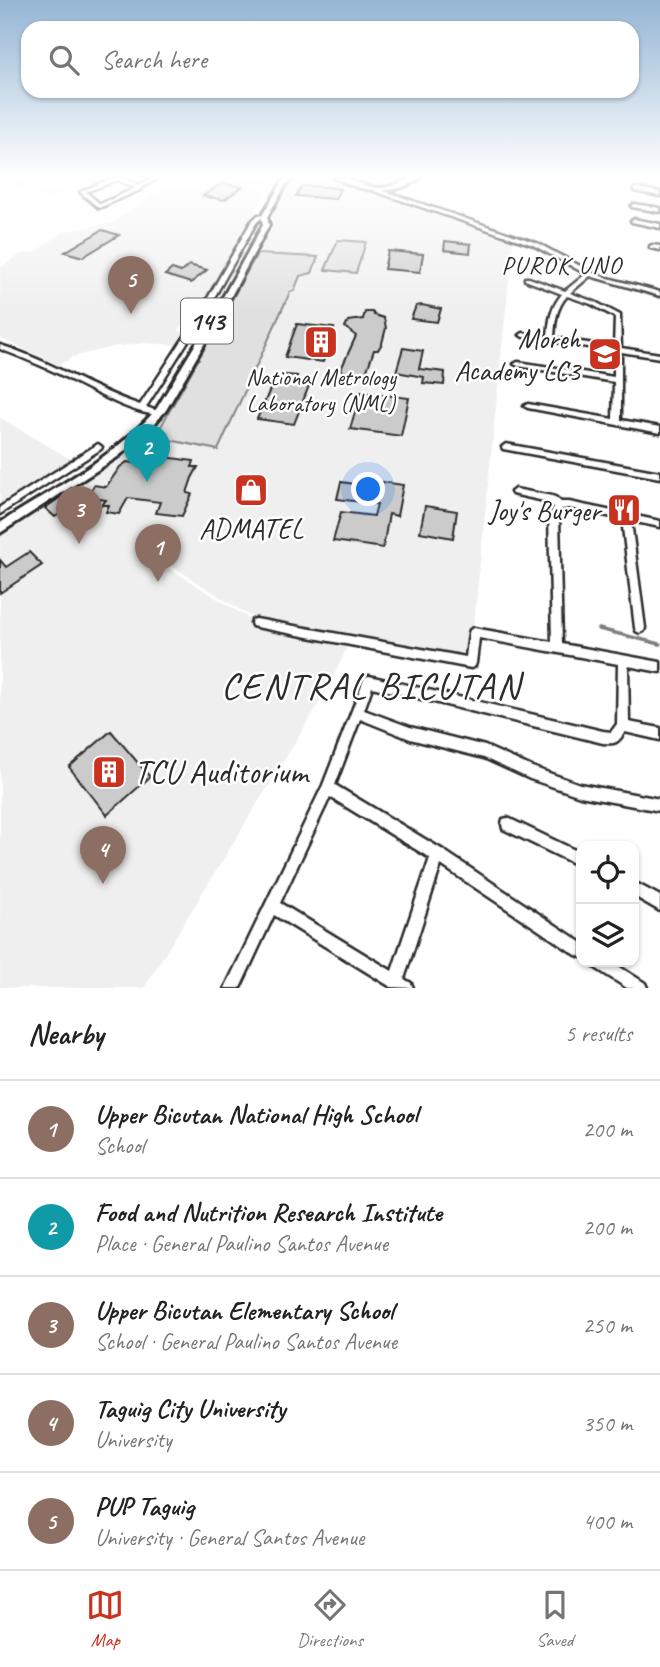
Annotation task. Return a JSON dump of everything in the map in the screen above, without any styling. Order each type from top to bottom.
[{"type":"main road","name":"143","points":[[0,523],[110,452],[152,412],[261,223]]},
{"type":"main road","name":"143","points":[[0,529],[114,454],[161,410],[265,223]]},
{"type":"street","points":[[141,409],[253,223]]},
{"type":"street","points":[[473,223],[535,244],[589,274],[660,295]]},
{"type":"street","points":[[652,247],[660,248]]},
{"type":"street","points":[[551,339],[552,312],[556,303],[589,274]]},
{"type":"street","points":[[527,279],[617,314],[617,421]]},
{"type":"street","points":[[523,335],[660,356]]},
{"type":"street","points":[[0,346],[24,353],[152,412]]},
{"type":"street","points":[[172,361],[183,362]]},
{"type":"street","points":[[519,364],[617,380]]},
{"type":"street","points":[[527,406],[660,430]]},
{"type":"street","points":[[0,511],[98,447]]},
{"type":"street","points":[[506,447],[660,475]]},
{"type":"street","points":[[515,492],[548,498],[559,506],[569,505],[660,524]]},
{"type":"street","points":[[557,648],[554,516],[559,506]]},
{"type":"street","points":[[626,517],[640,628]]},
{"type":"street","points":[[256,623],[471,663],[474,633],[660,667]]},
{"type":"street","points":[[232,988],[328,788],[369,681],[614,738],[623,726],[623,660]]},
{"type":"street","points":[[358,713],[410,733],[485,752],[530,773],[580,790],[660,805]]},
{"type":"street","points":[[623,726],[660,734]]},
{"type":"street","points":[[328,788],[438,855],[576,947]]},
{"type":"street","points":[[508,824],[576,858]]},
{"type":"street","points":[[273,906],[401,985],[438,855]]},
{"type":"street","points":[[639,892],[660,904]]},
{"type":"street","points":[[607,967],[640,988]]},
{"type":"shaded area","points":[[111,223],[249,223],[204,304],[190,325],[181,325],[178,331],[184,332],[176,345],[144,343],[118,346],[71,357],[58,365],[0,338],[0,268],[21,254],[36,252],[64,231]]},
{"type":"shaded area","points":[[273,223],[467,223],[513,239],[470,661],[256,620],[133,541],[153,558],[256,623],[254,627],[348,646],[326,692],[144,988],[0,988],[0,536],[120,457],[167,411],[213,335]]},
{"type":"shaded area","points":[[338,240],[366,242],[356,273],[325,270]]},
{"type":"shaded area","points":[[257,254],[318,257],[312,273],[300,276],[294,291],[290,292],[218,450],[155,437]]},
{"type":"shaded area","points":[[0,418],[74,461],[0,507]]},
{"type":"building","points":[[102,230],[119,235],[83,257],[65,252]]},
{"type":"building","points":[[445,241],[471,244],[470,253],[444,250]]},
{"type":"building","points":[[388,251],[423,254],[420,272],[384,269]]},
{"type":"building","points":[[189,265],[207,270],[191,283],[165,275],[172,269],[181,272]]},
{"type":"building","points":[[416,306],[441,309],[437,322],[411,319]]},
{"type":"building","points":[[365,312],[373,312],[374,315],[384,318],[386,328],[382,343],[378,350],[374,350],[365,376],[345,373],[341,369],[356,336],[345,327],[348,321],[363,319]]},
{"type":"building","name":"National Metrology Laboratory (NML)","points":[[297,324],[334,328],[323,362],[285,357]]},
{"type":"building","points":[[403,348],[423,351],[419,369],[445,372],[444,385],[423,383],[424,377],[396,372]]},
{"type":"building","points":[[285,375],[297,376],[295,381],[310,383],[294,424],[257,419],[275,378],[283,379]]},
{"type":"building","points":[[361,392],[409,398],[401,436],[350,429]]},
{"type":"building","points":[[156,451],[165,452],[164,457],[194,461],[192,467],[198,467],[187,493],[192,494],[182,516],[156,513],[160,502],[128,498],[119,514],[106,512],[109,505],[102,505],[106,500],[87,497],[94,485],[106,487],[120,467],[127,462],[143,464],[151,461]]},
{"type":"building","points":[[376,481],[403,485],[397,516],[389,514],[383,548],[333,541],[341,512],[374,516],[377,504],[337,499],[341,482],[374,487]]},
{"type":"building","points":[[61,497],[72,506],[55,517],[45,508]]},
{"type":"building","points":[[425,506],[457,511],[453,538],[420,532]]},
{"type":"building","points":[[29,552],[42,565],[0,593],[0,560],[6,567]]},
{"type":"building","name":"TCU Auditorium","points":[[111,731],[150,777],[107,815],[69,767]]},
{"type":"waterway","points":[[599,629],[660,644]]},
{"type":"place","name":"PUP Taguig","points":[[131,314]]},
{"type":"place","name":"National Metrology Laboratory (NML)","points":[[321,342]]},
{"type":"place","name":"Moreh Academy LC3","points":[[605,354]]},
{"type":"place","name":"Food and Nutrition Research Institute","points":[[147,482]]},
{"type":"place","name":"ADMATEL","points":[[251,490]]},
{"type":"place","name":"Joy's Burger","points":[[624,510]]},
{"type":"place","name":"Upper Bicutan Elementary School","points":[[79,544]]},
{"type":"place","name":"Upper Bicutan National High School","points":[[158,582]]},
{"type":"place","name":"TCU Auditorium","points":[[109,772]]},
{"type":"place","name":"Taguig City University","points":[[103,884]]},
{"type":"district","name":"PUROK UNO","points":[[562,265]]},
{"type":"district","name":"CENTRAL BICUTAN","points":[[371,685]]}]
